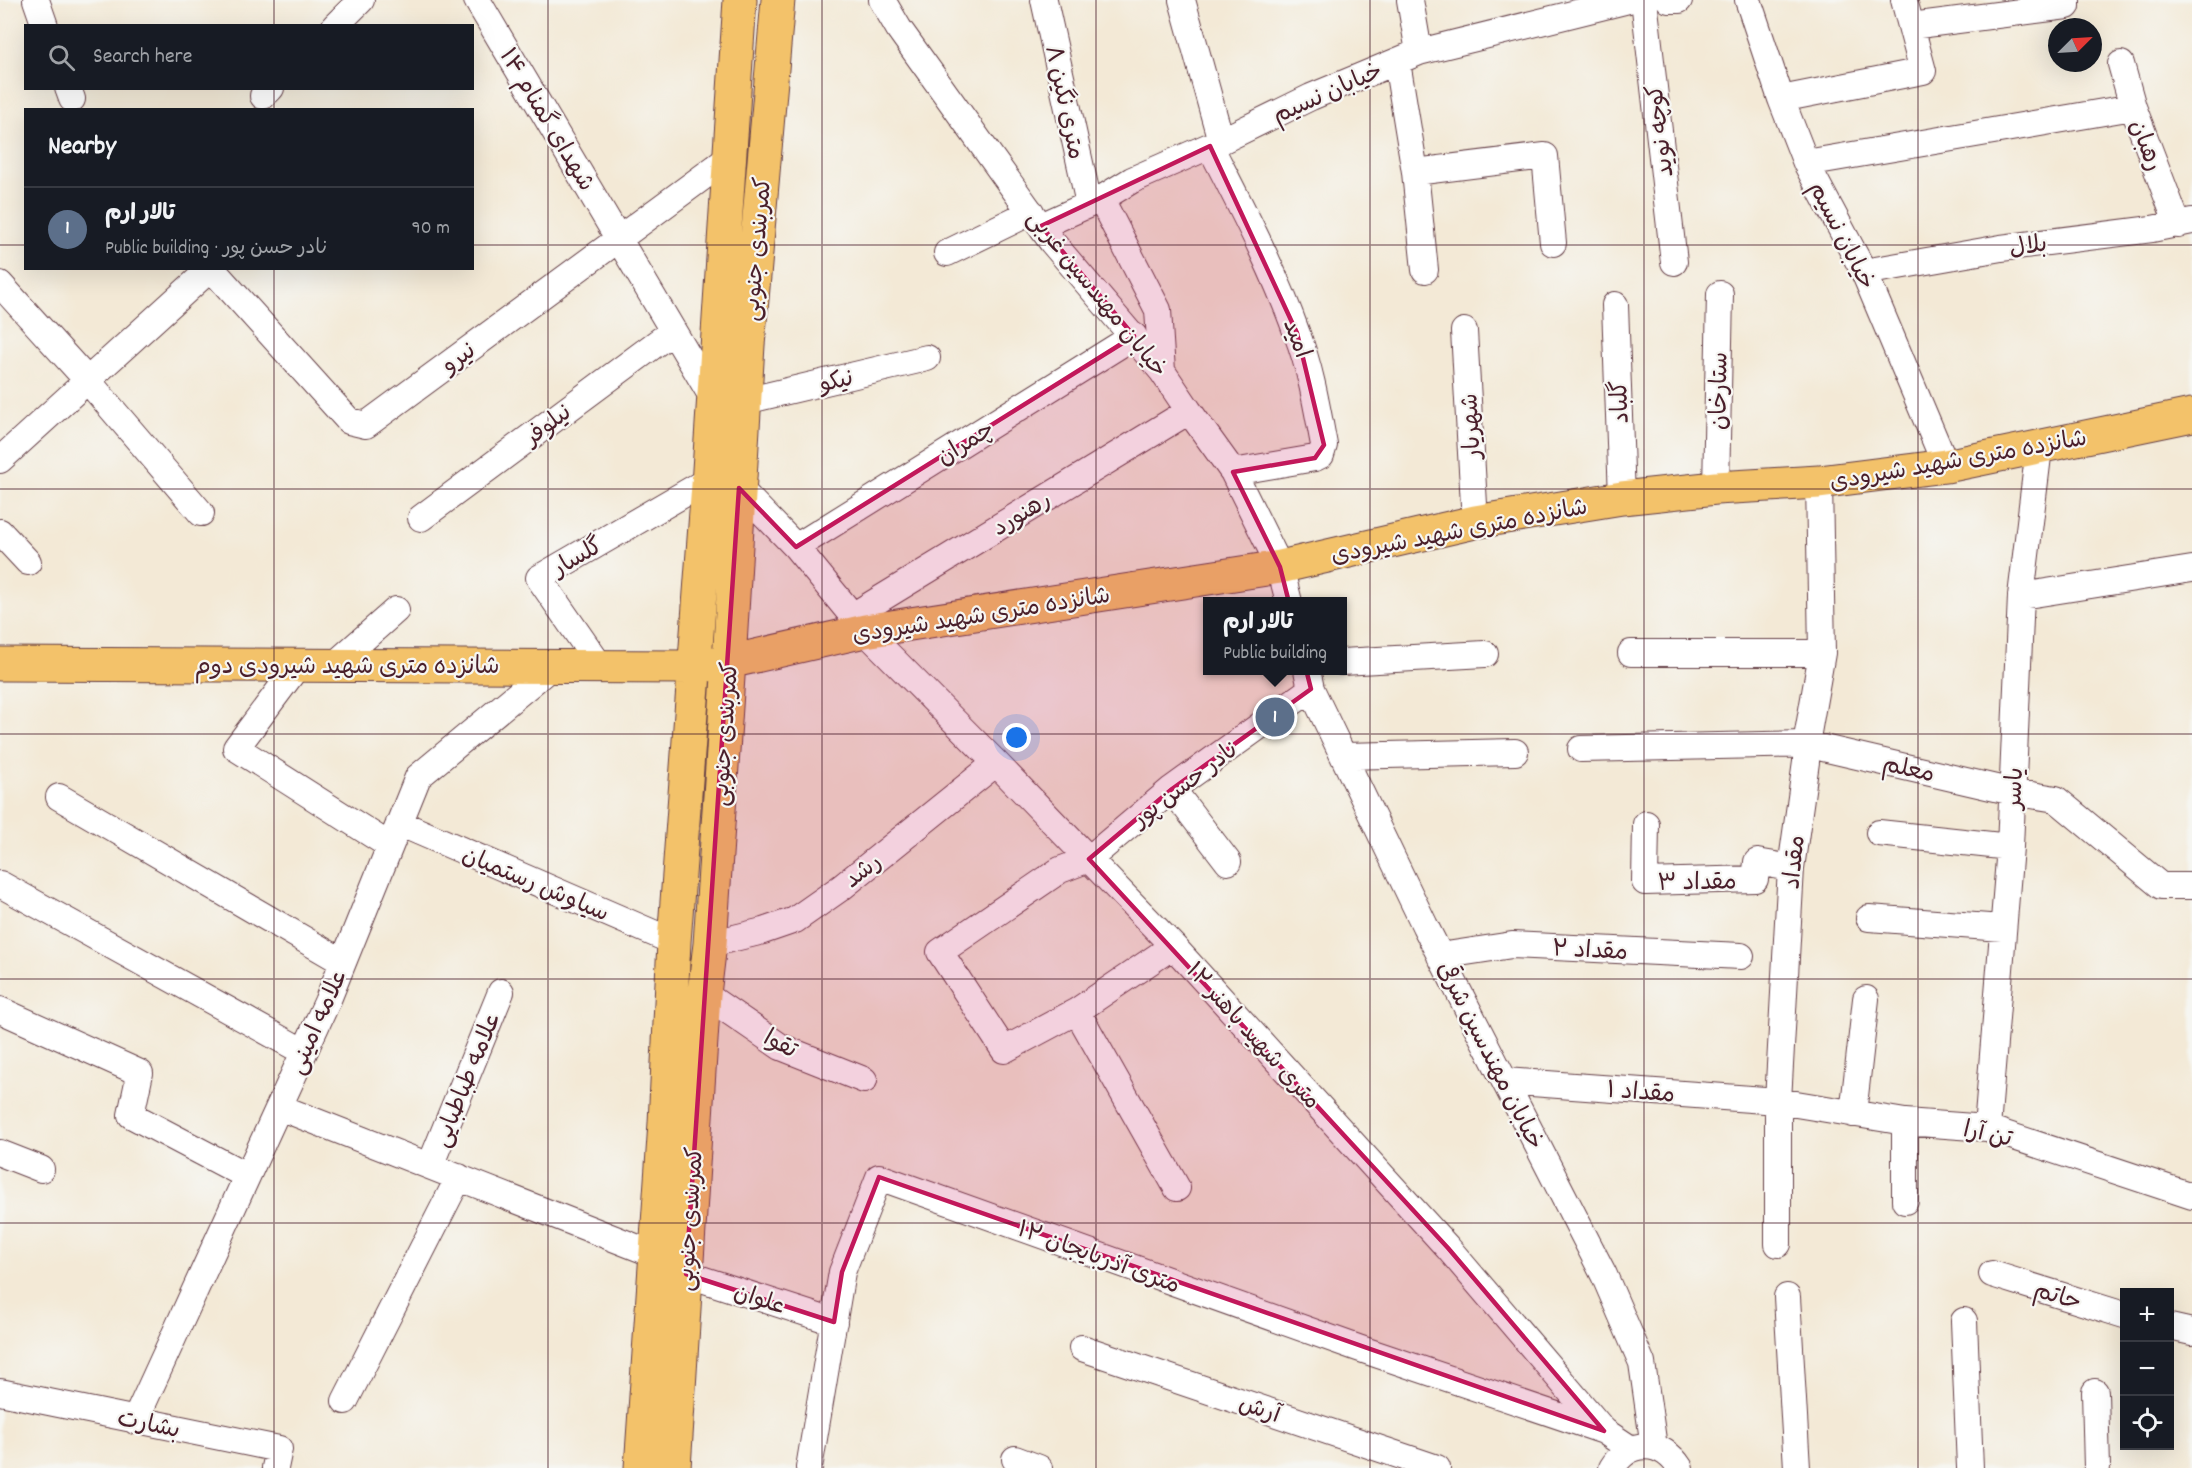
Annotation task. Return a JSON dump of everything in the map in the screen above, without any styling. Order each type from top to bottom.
[{"type":"main road","name":"کمربندی جنوبی","points":[[674,1468],[704,994],[710,944],[729,662],[724,484],[729,401],[730,157],[740,0]]},
{"type":"main road","name":"کمربندی جنوبی","points":[[729,401],[778,0]]},
{"type":"main road","name":"شانزده متری شهید شیرودی","points":[[694,667],[729,662],[860,623],[1280,567],[1475,522],[1622,498],[1716,488],[1819,482],[1946,466],[2192,415]]},
{"type":"main road","name":"کمربندی جنوبی","points":[[641,1468],[674,942],[694,667],[724,484]]},
{"type":"main road","name":"شانزده متری شهید شیرودی دوم","points":[[0,664],[694,667]]},
{"type":"street","points":[[36,0],[44,24]]},
{"type":"street","points":[[337,24],[361,0]]},
{"type":"street","name":"۱۴ شهدای گمنام","points":[[477,0],[673,331],[729,401]]},
{"type":"street","points":[[865,0],[899,29]]},
{"type":"street","points":[[882,0],[899,29]]},
{"type":"street","name":"۸ متری نگین","points":[[1044,0],[1095,201],[1158,310],[1162,371]]},
{"type":"street","name":"امید","points":[[1182,0],[1216,143],[1297,333],[1310,372],[1324,445],[1321,455],[1315,458],[1233,472]]},
{"type":"street","points":[[1410,0],[1408,57],[1415,172],[1425,270]]},
{"type":"street","name":"خیابان نسیم","points":[[947,253],[1036,219],[1095,201],[1132,180],[1311,97],[1408,57],[1629,0]]},
{"type":"street","name":"کوچه نوید","points":[[1629,0],[1674,262]]},
{"type":"street","points":[[1669,0],[1679,0]]},
{"type":"street","name":"خیابان نسیم","points":[[1748,0],[1781,99],[1806,163],[1864,272],[1946,466]]},
{"type":"street","points":[[1781,99],[1923,71],[1904,0]]},
{"type":"street","points":[[1911,26],[2067,6],[2067,0]]},
{"type":"street","name":"خیابان مهندسین غربی","points":[[899,29],[1052,242],[1162,371],[1233,472],[1280,567]]},
{"type":"street","name":"رهبان","points":[[2121,64],[2133,107],[2185,223]]},
{"type":"street","points":[[1806,163],[2133,107]]},
{"type":"street","points":[[1415,172],[1545,156],[1553,243]]},
{"type":"street","name":"نیرو","points":[[212,270],[349,422],[366,425],[730,157]]},
{"type":"street","name":"بلال","points":[[1864,272],[2001,248],[2185,223]]},
{"type":"street","points":[[0,460],[210,270]]},
{"type":"street","points":[[0,284],[88,381],[201,513]]},
{"type":"street","name":"ستارخان","points":[[1716,488],[1720,294]]},
{"type":"street","name":"گلباد","points":[[1616,305],[1622,498]]},
{"type":"street","name":"نیلوفر","points":[[421,518],[673,331]]},
{"type":"street","name":"شهریار","points":[[1464,331],[1475,522]]},
{"type":"street","name":"چمران","points":[[796,547],[1134,336]]},
{"type":"street","name":"نیکو","points":[[729,401],[927,358]]},
{"type":"street","name":"رهنورد","points":[[860,623],[1189,411]]},
{"type":"street","name":"یاسر","points":[[1987,1128],[2010,848],[2021,596],[2039,448]]},
{"type":"street","name":"مقداد","points":[[1778,1244],[1778,1101],[1791,868],[1806,762],[1806,744],[1822,653],[1819,482]]},
{"type":"street","name":"۱۲ متری شهید باهنر","points":[[724,484],[796,547],[860,623],[1173,946],[1448,1248],[1605,1431],[1642,1448],[1665,1451],[1674,1458],[1680,1468]]},
{"type":"street","name":"گلسار","points":[[600,666],[539,578],[724,484]]},
{"type":"street","points":[[0,532],[28,562]]},
{"type":"street","points":[[1280,567],[1288,597]]},
{"type":"street","points":[[2021,596],[2192,569]]},
{"type":"street","points":[[334,665],[396,610]]},
{"type":"street","points":[[1631,653],[1822,653]]},
{"type":"street","points":[[1347,662],[1485,654]]},
{"type":"street","name":"سیاوش رستمیان","points":[[299,664],[236,748],[394,835],[674,942]]},
{"type":"street","name":"علامه امینی","points":[[135,1421],[304,1052],[418,777],[552,666]]},
{"type":"street","name":"خیابان مهندسین شرقی","points":[[1309,680],[1440,956],[1604,1275],[1642,1363],[1642,1448]]},
{"type":"street","name":"نادر حسن پور","points":[[1077,1011],[1004,1050],[940,952],[1060,870],[1089,859],[1172,789],[1309,680]]},
{"type":"street","name":"معلم","points":[[1581,749],[1806,744],[2013,792],[2056,799],[2161,886],[2192,886]]},
{"type":"street","points":[[1344,756],[1515,752]]},
{"type":"street","name":"رشد","points":[[710,944],[763,931],[795,920],[842,887],[996,763]]},
{"type":"street","points":[[1172,789],[1228,862]]},
{"type":"street","points":[[59,797],[343,962]]},
{"type":"street","name":"مقداد ۳","points":[[1646,824],[1645,882],[1755,879],[1757,861],[1791,868]]},
{"type":"street","points":[[1879,833],[2010,848]]},
{"type":"street","points":[[0,884],[304,1052]]},
{"type":"street","points":[[1869,918],[2002,928]]},
{"type":"street","name":"مقداد ۲","points":[[1440,956],[1512,945],[1741,956]]},
{"type":"street","points":[[1173,946],[1077,1011],[1177,1188]]},
{"type":"street","name":"علامه طباطبایی","points":[[430,1166],[501,992]]},
{"type":"street","name":"تقوا","points":[[704,994],[781,1047],[864,1080]]},
{"type":"street","points":[[1853,1114],[1866,999]]},
{"type":"street","points":[[0,1010],[140,1072],[131,1115],[247,1176]]},
{"type":"street","name":"مقداد ۱","points":[[1505,1081],[1778,1101]]},
{"type":"street","name":"تن آرا","points":[[1778,1101],[1905,1122],[1987,1128],[2192,1196]]},
{"type":"street","points":[[279,1107],[656,1255]]},
{"type":"street","points":[[1905,1122],[1905,1201]]},
{"type":"street","points":[[0,1153],[41,1169]]},
{"type":"street","name":"۱۲ متری آذربایجان","points":[[809,1468],[842,1272],[879,1177],[1358,1348],[1605,1431]]},
{"type":"street","points":[[345,1401],[459,1178]]},
{"type":"street","name":"علوان","points":[[686,1274],[834,1322]]},
{"type":"street","name":"حاتم","points":[[1992,1274],[2120,1314]]},
{"type":"street","points":[[1787,1297],[1797,1468]]},
{"type":"street","points":[[1964,1321],[1970,1468]]},
{"type":"street","points":[[2174,1327],[2192,1332]]},
{"type":"street","name":"آرش","points":[[1082,1348],[1437,1468]]},
{"type":"street","name":"بشارت","points":[[0,1392],[279,1449],[275,1468]]},
{"type":"street","points":[[2095,1392],[2097,1468]]},
{"type":"street","points":[[1612,1468],[1620,1456],[1642,1448]]},
{"type":"street","points":[[1015,1459],[1039,1468]]},
{"type":"highlighted area","points":[[1210,146],[1297,333],[1324,445],[1315,458],[1233,472],[1280,567],[1311,689],[1172,789],[1089,859],[1448,1248],[1604,1431],[879,1177],[842,1272],[834,1322],[686,1274],[739,488],[796,547],[1134,336],[1041,226]]},
{"type":"place","name":"تالار ارم","points":[[1275,717]]}]
